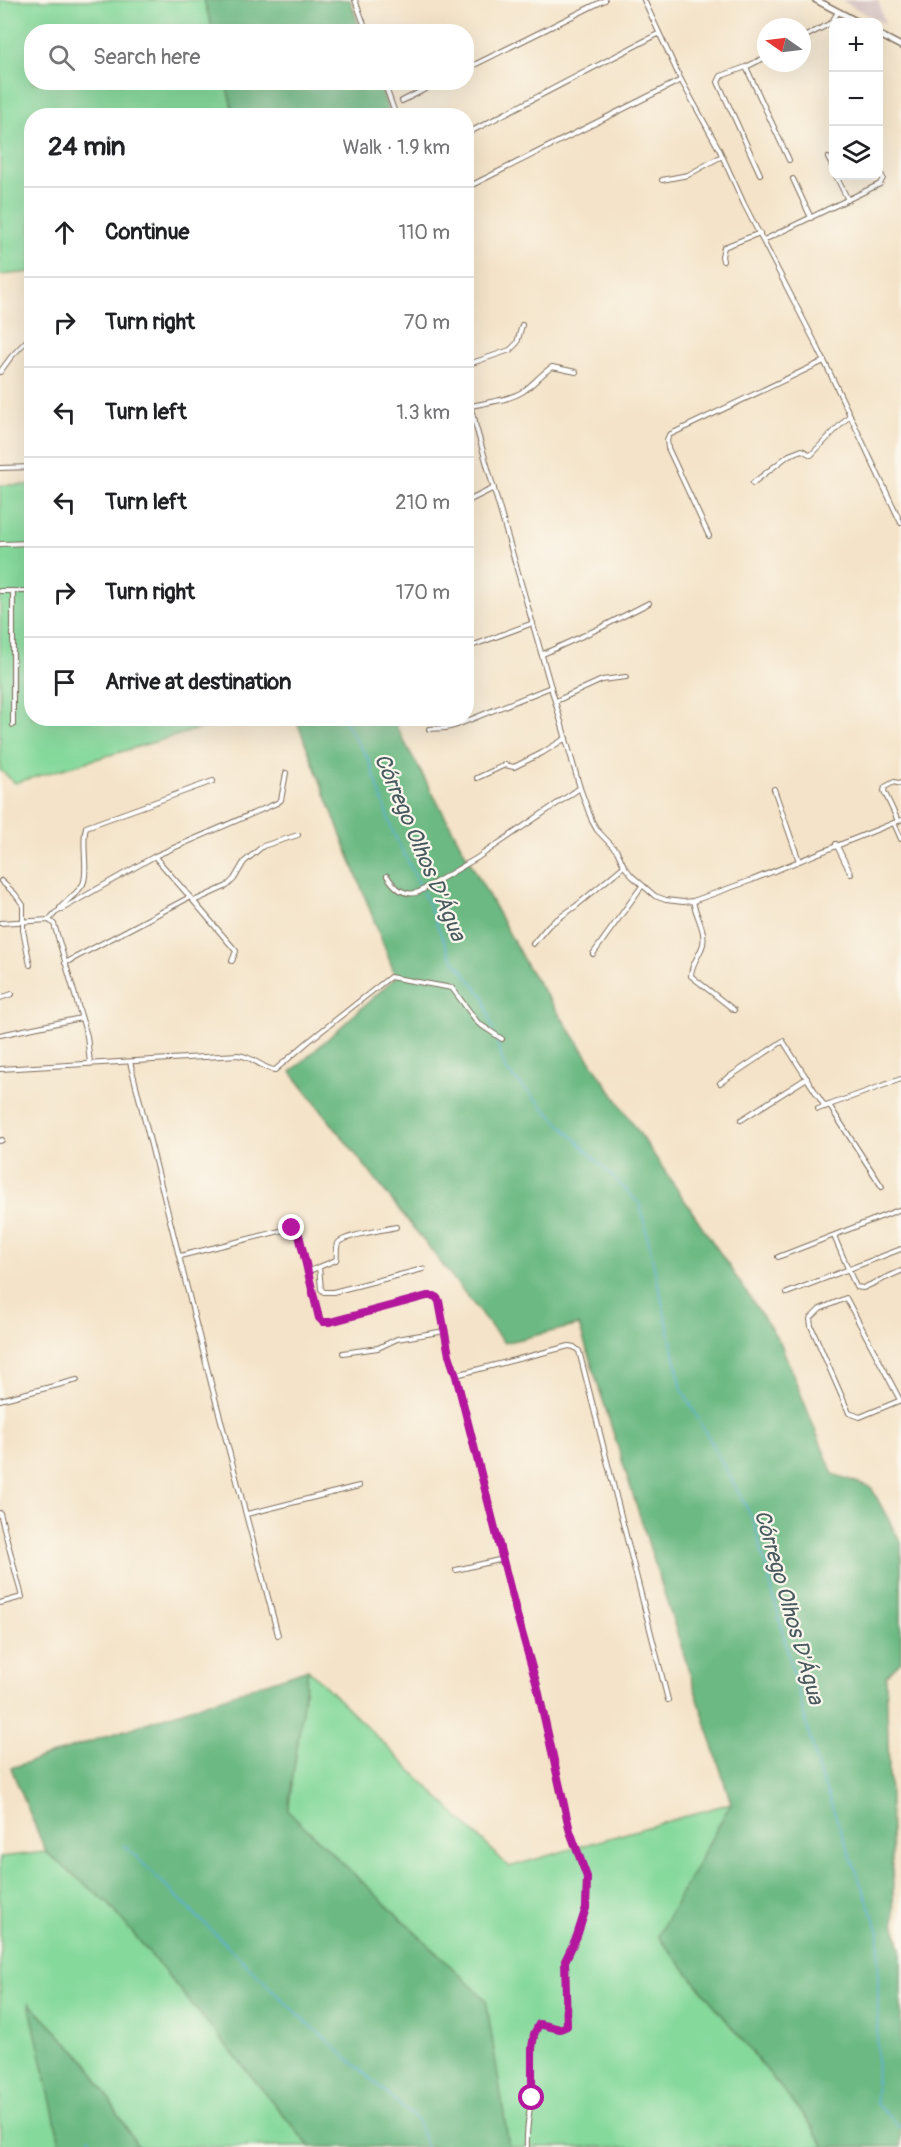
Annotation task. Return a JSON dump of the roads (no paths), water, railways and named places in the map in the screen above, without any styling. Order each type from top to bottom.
[{"type":"main road","points":[[816,0],[850,18]]},
{"type":"main road","points":[[883,36],[901,46]]},
{"type":"street","points":[[356,0],[364,24]]},
{"type":"street","points":[[474,65],[605,0]]},
{"type":"street","points":[[644,0],[658,34],[764,240],[901,523]]},
{"type":"street","points":[[811,33],[831,23],[838,12]]},
{"type":"street","points":[[474,130],[658,34]]},
{"type":"street","points":[[757,62],[721,76],[718,82],[760,174]]},
{"type":"street","points":[[746,67],[789,160]]},
{"type":"street","points":[[474,184],[681,80]]},
{"type":"street","points":[[387,90],[393,108]]},
{"type":"street","points":[[402,101],[423,90]]},
{"type":"street","points":[[662,180],[688,175],[722,156]]},
{"type":"street","points":[[792,179],[811,218]]},
{"type":"street","points":[[838,180],[848,200]]},
{"type":"street","points":[[764,240],[880,184],[882,180]]},
{"type":"street","points":[[723,261],[724,247],[760,233]]},
{"type":"street","points":[[474,363],[493,357],[514,346],[520,338],[522,325]]},
{"type":"street","points":[[0,372],[24,343]]},
{"type":"street","points":[[709,536],[668,448],[669,435],[824,361]]},
{"type":"street","points":[[474,405],[521,393],[552,367],[576,372]]},
{"type":"street","points":[[753,483],[789,455],[802,450],[811,455],[849,415]]},
{"type":"street","points":[[474,416],[580,788],[597,830],[617,851],[624,866],[642,886],[655,896],[666,900],[693,900],[898,821]]},
{"type":"street","points":[[0,468],[24,467]]},
{"type":"street","points":[[474,497],[494,488]]},
{"type":"street","points":[[0,544],[24,543]]},
{"type":"street","points":[[0,591],[24,591]]},
{"type":"street","points":[[13,591],[13,725]]},
{"type":"street","points":[[543,654],[649,603]]},
{"type":"street","points":[[474,645],[533,623]]},
{"type":"street","points":[[556,701],[602,680],[626,677]]},
{"type":"street","points":[[474,718],[551,687]]},
{"type":"street","points":[[429,729],[453,726]]},
{"type":"street","points":[[477,778],[506,764],[514,767],[566,738]]},
{"type":"street","points":[[55,913],[155,856],[279,802],[286,773]]},
{"type":"street","points":[[49,920],[83,884],[86,827],[213,782]]},
{"type":"street","points":[[901,784],[894,782],[885,787],[884,791],[898,821],[901,839]]},
{"type":"street","points":[[387,876],[404,893],[419,892],[532,822],[580,788]]},
{"type":"street","points":[[774,789],[799,861]]},
{"type":"street","points":[[194,901],[227,886],[249,857],[263,846],[298,835]]},
{"type":"street","points":[[836,844],[851,874]]},
{"type":"street","points":[[155,856],[235,950],[232,961]]},
{"type":"street","points":[[533,944],[549,925],[624,866]]},
{"type":"street","points":[[1,881],[21,901],[30,965]]},
{"type":"street","points":[[593,954],[642,886]]},
{"type":"street","points":[[65,963],[190,897]]},
{"type":"street","points":[[693,900],[702,930],[703,942],[692,967],[691,976],[734,1010]]},
{"type":"street","points":[[0,923],[49,920],[54,924],[88,1041],[90,1063]]},
{"type":"street","points":[[0,1069],[238,1055],[248,1056],[268,1070],[275,1070],[390,977],[452,988],[478,1023],[502,1039]]},
{"type":"street","points":[[0,998],[12,994]]},
{"type":"street","points":[[0,1035],[81,1018]]},
{"type":"street","points":[[720,1083],[783,1041],[882,1187]]},
{"type":"street","points":[[130,1062],[278,1635]]},
{"type":"street","points":[[741,1120],[807,1078]]},
{"type":"street","points":[[818,1109],[901,1079]]},
{"type":"street","points":[[778,1257],[901,1209]]},
{"type":"street","points":[[308,1272],[336,1260],[339,1242],[396,1227]]},
{"type":"street","points":[[180,1256],[292,1228],[297,1230],[299,1235],[319,1318],[323,1322],[433,1296],[439,1301],[449,1355],[537,1686],[570,1831],[587,1877],[586,1908],[577,1936],[565,1961],[567,2026],[560,2029],[539,2024],[534,2034],[532,2098],[527,2123],[527,2147]]},
{"type":"street","points":[[834,1236],[854,1286],[861,1288],[901,1271]]},
{"type":"street","points":[[788,1293],[901,1249]]},
{"type":"street","points":[[319,1267],[319,1284],[324,1292],[333,1292],[423,1269]]},
{"type":"street","points":[[846,1298],[901,1400],[860,1417],[849,1413],[811,1326],[810,1319],[814,1312],[846,1298]]},
{"type":"street","points":[[343,1353],[378,1348],[397,1339],[445,1330]]},
{"type":"street","points":[[456,1376],[569,1346],[579,1351],[668,1700]]},
{"type":"street","points":[[0,1400],[77,1380]]},
{"type":"street","points":[[247,1514],[359,1486]]},
{"type":"street","points":[[0,1513],[22,1597],[0,1604]]},
{"type":"street","points":[[0,1537],[6,1536]]},
{"type":"street","points":[[456,1570],[503,1559]]},
{"type":"waterway","name":"Córrego Olhos D'Água","points":[[347,726],[369,760],[393,832],[421,888]]},
{"type":"waterway","name":"Córrego Olhos D'Água","points":[[423,892],[450,955],[484,997],[493,1031]]},
{"type":"waterway","name":"Córrego Olhos D'Água","points":[[495,1036],[505,1069],[640,1204],[682,1389],[754,1521],[819,1772],[879,1932],[876,2103],[901,2129]]},
{"type":"waterway","points":[[124,1845],[290,2007],[417,2120],[426,2147]]},
{"type":"waterway","points":[[89,2137],[96,2147]]}]
